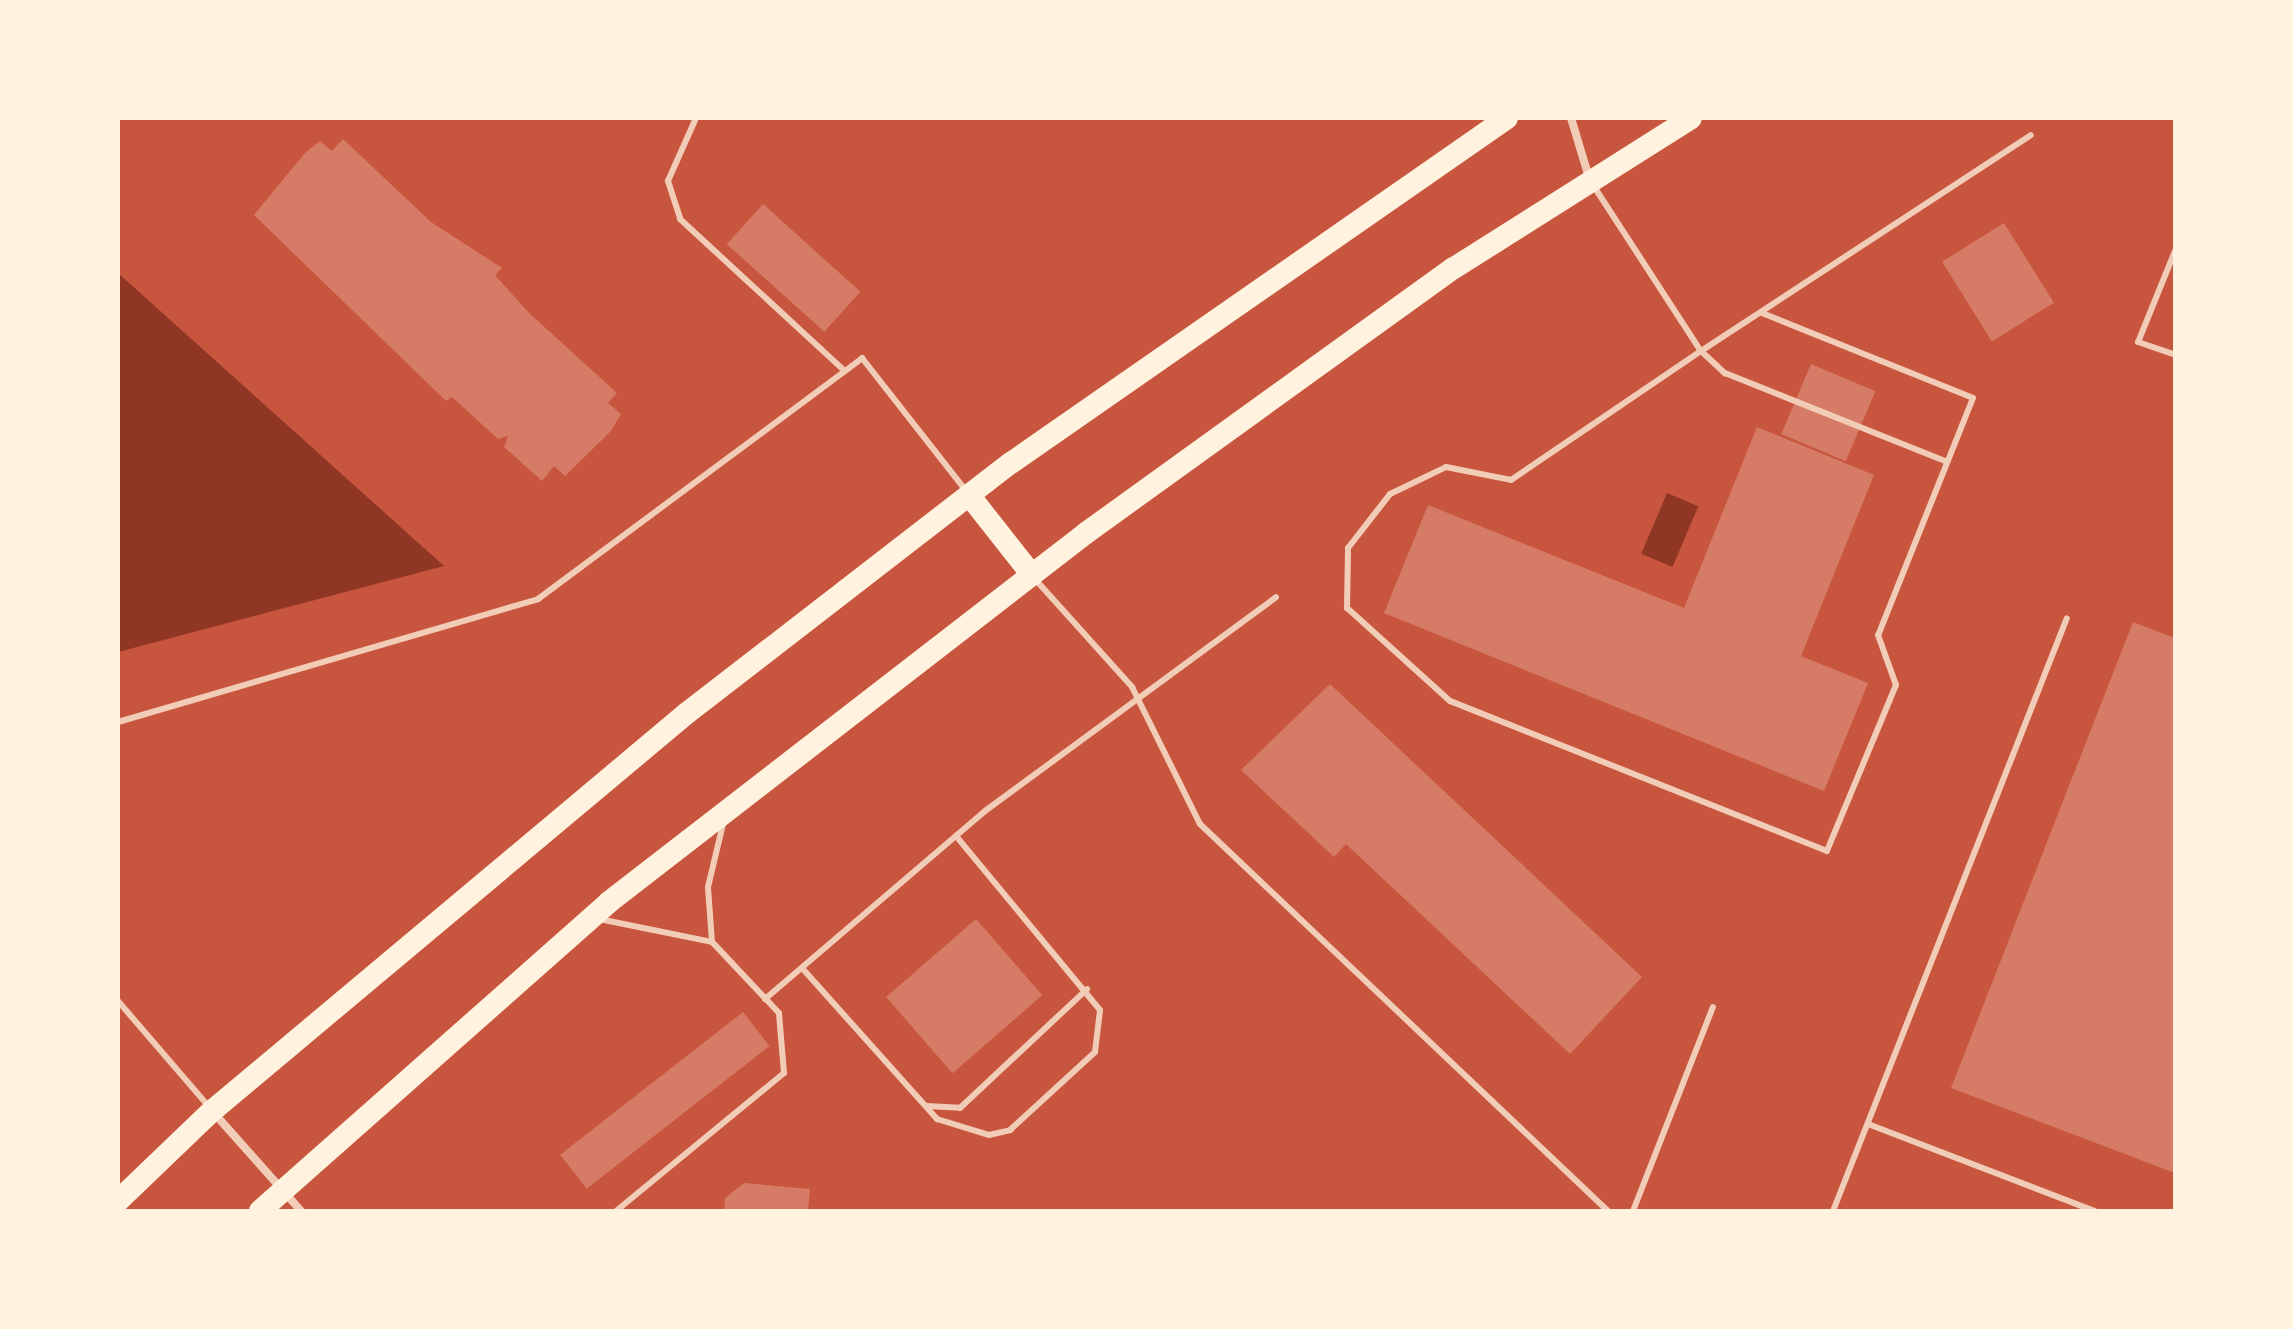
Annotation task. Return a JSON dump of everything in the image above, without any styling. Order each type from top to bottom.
[{"type":"highway","points":[[118,1201],[212,1111],[687,713],[969,495],[1507,118]]},
{"type":"highway","points":[[260,1211],[591,918],[1032,575],[1454,268],[1691,118]]},
{"type":"highway","points":[[969,495],[1032,575]]},
{"type":"street","points":[[1571,118],[1591,182]]},
{"type":"street","points":[[212,1111],[301,1211]]},
{"type":"lane","points":[[696,118],[668,181],[680,219],[845,371]]},
{"type":"lane","points":[[1762,313],[1973,398],[1878,635],[1896,685],[1827,851],[1450,701],[1347,608],[1348,548],[1390,494],[1446,467],[1511,480],[1701,351],[2031,135]]},
{"type":"lane","points":[[1591,182],[1701,351],[1725,373],[1947,462]]},
{"type":"lane","points":[[2175,251],[2173,264],[2138,342],[2175,355]]},
{"type":"lane","points":[[118,722],[538,599],[862,358],[969,495]]},
{"type":"lane","points":[[1032,575],[1138,698],[1200,824],[1608,1211]]},
{"type":"lane","points":[[765,999],[956,836],[1276,597]]},
{"type":"lane","points":[[1833,1211],[2067,618]]},
{"type":"lane","points":[[712,942],[708,887],[725,813]]},
{"type":"lane","points":[[802,968],[919,1103],[961,1129],[1010,1130],[1095,1052],[1100,1010],[1087,989],[956,836]]},
{"type":"lane","points":[[591,918],[712,942],[779,1013],[784,1073],[616,1211]]},
{"type":"lane","points":[[919,1103],[943,1112],[960,1108],[1087,989]]},
{"type":"lane","points":[[118,1001],[212,1111]]},
{"type":"lane","points":[[1633,1211],[1713,1007]]},
{"type":"lane","points":[[1868,1124],[2095,1211]]},
{"type":"shaded area","points":[[118,273],[444,566],[118,652]]},
{"type":"shaded area","points":[[1667,493],[1698,506],[1673,567],[1641,554]]},
{"type":"building","points":[[343,139],[431,222],[502,268],[495,275],[528,312],[617,393],[608,403],[621,414],[611,431],[565,476],[554,466],[542,481],[504,447],[508,436],[498,439],[452,397],[446,401],[254,215],[305,153],[320,141],[332,151]]},
{"type":"building","points":[[763,204],[860,292],[824,332],[727,244]]},
{"type":"building","points":[[2004,223],[2054,303],[1992,341],[1942,262]]},
{"type":"building","points":[[1811,364],[1875,391],[1846,461],[1781,434]]},
{"type":"building","points":[[1757,427],[1874,475],[1801,656],[1868,683],[1824,791],[1384,613],[1428,505],[1684,608]]},
{"type":"building","points":[[2133,622],[2175,638],[2175,1173],[1951,1088]]},
{"type":"building","points":[[1330,684],[1642,977],[1570,1054],[1346,844],[1334,857],[1241,770]]},
{"type":"building","points":[[976,919],[1042,995],[952,1073],[886,997]]},
{"type":"building","points":[[743,1012],[769,1046],[587,1189],[560,1155]]},
{"type":"building","points":[[744,1183],[810,1189],[808,1211],[724,1211],[725,1198]]}]
